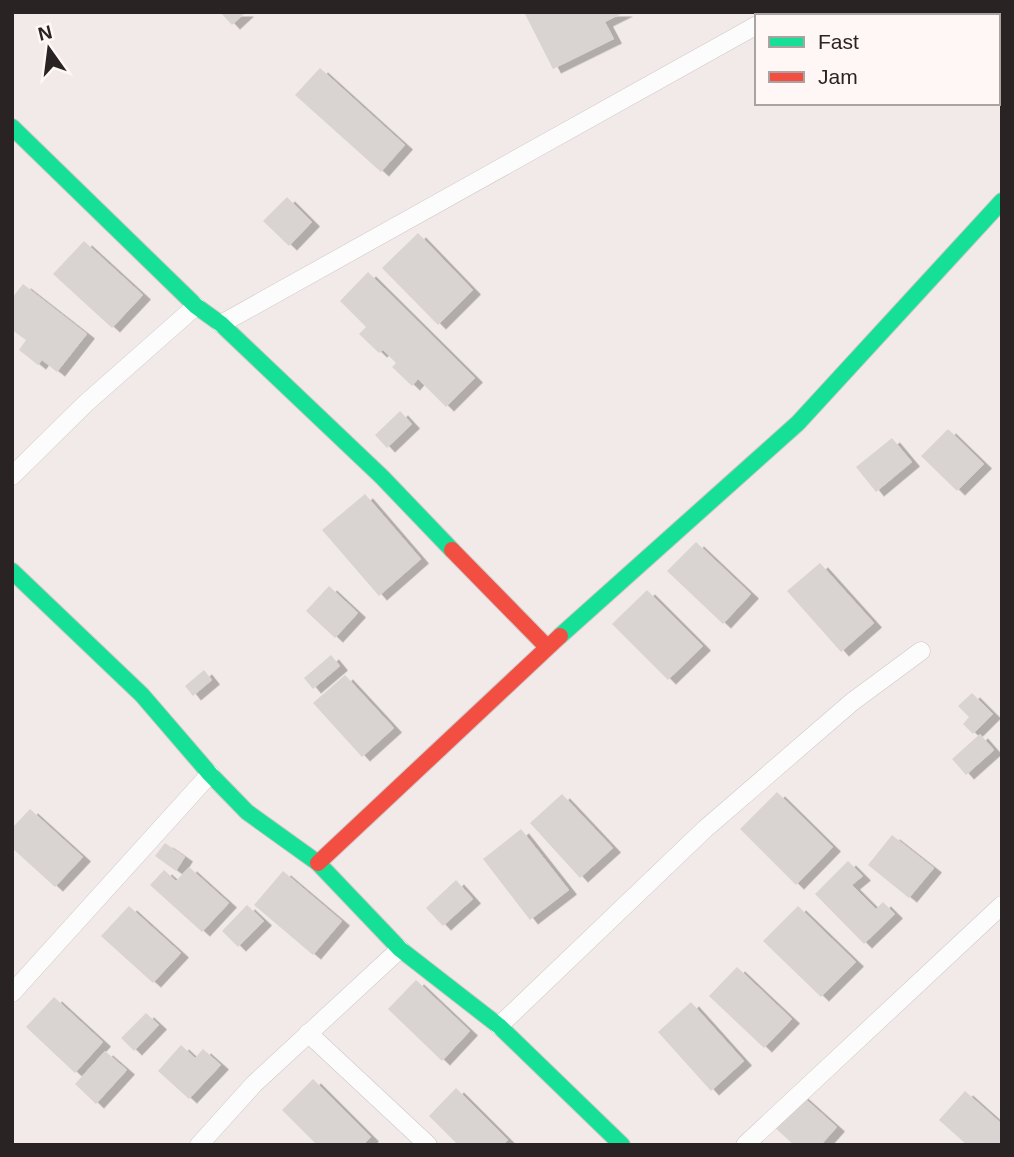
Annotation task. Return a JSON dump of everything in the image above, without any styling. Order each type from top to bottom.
[{"type":"street","points":[[221,324],[755,25]]},
{"type":"street","points":[[14,132],[195,306],[221,324],[382,477],[547,647]]},
{"type":"street","points":[[318,863],[547,647],[798,423],[1002,201]]},
{"type":"street","points":[[12,476],[85,404],[195,306]]},
{"type":"street","points":[[12,570],[142,695],[210,774],[247,812],[318,863],[400,949],[499,1026],[622,1145]]},
{"type":"street","points":[[499,1026],[705,829],[852,702],[921,650]]},
{"type":"street","points":[[12,993],[210,774]]},
{"type":"street","points":[[745,1145],[1002,905]]},
{"type":"street","points":[[201,1144],[254,1084],[400,949]]},
{"type":"street","points":[[308,1033],[428,1145]]},
{"type":"building","points":[[220,12],[246,12],[232,25]]},
{"type":"building","points":[[524,12],[625,12],[605,22],[614,39],[553,69]]},
{"type":"building","points":[[320,68],[405,145],[381,172],[295,95]]},
{"type":"building","points":[[287,197],[312,222],[289,246],[263,221]]},
{"type":"building","points":[[418,233],[473,290],[438,325],[382,268]]},
{"type":"building","points":[[84,241],[143,295],[112,328],[53,274]]},
{"type":"building","points":[[368,272],[475,378],[446,407],[418,379],[412,386],[392,367],[396,363],[383,350],[379,353],[359,334],[366,327],[340,301]]},
{"type":"building","points":[[23,284],[87,334],[57,372],[42,360],[38,365],[19,350],[26,340],[12,330],[12,298]]},
{"type":"building","points":[[400,411],[412,424],[387,448],[375,435]]},
{"type":"building","points":[[948,429],[984,464],[957,491],[921,456]]},
{"type":"building","points":[[892,438],[912,462],[876,492],[856,467]]},
{"type":"building","points":[[365,494],[421,559],[379,596],[322,530]]},
{"type":"building","points":[[696,542],[751,594],[723,624],[667,571]]},
{"type":"building","points":[[820,563],[874,623],[841,652],[787,591]]},
{"type":"building","points":[[329,586],[358,613],[335,638],[306,611]]},
{"type":"building","points":[[647,590],[703,646],[668,680],[612,624]]},
{"type":"building","points":[[331,655],[340,666],[313,689],[304,678]]},
{"type":"building","points":[[204,670],[212,680],[193,696],[185,686]]},
{"type":"building","points":[[345,675],[394,728],[362,757],[313,703]]},
{"type":"building","points":[[972,693],[993,714],[973,734],[963,724],[969,717],[958,706]]},
{"type":"building","points":[[980,734],[994,750],[966,775],[952,759]]},
{"type":"building","points":[[777,792],[833,847],[796,885],[740,829]]},
{"type":"building","points":[[562,794],[613,848],[580,878],[530,823]]},
{"type":"building","points":[[30,809],[83,857],[55,887],[12,848],[12,828]]},
{"type":"building","points":[[521,829],[569,890],[530,920],[483,859]]},
{"type":"building","points":[[892,835],[934,868],[909,898],[868,865]]},
{"type":"building","points":[[165,843],[185,857],[176,871],[155,856]]},
{"type":"building","points":[[848,861],[863,876],[852,885],[876,909],[883,902],[895,914],[864,944],[815,894]]},
{"type":"building","points":[[189,867],[229,903],[202,932],[150,885],[164,870],[176,881]]},
{"type":"building","points":[[283,871],[342,921],[313,955],[254,905]]},
{"type":"building","points":[[456,880],[473,899],[443,926],[426,908]]},
{"type":"building","points":[[247,905],[264,921],[238,947],[222,931]]},
{"type":"building","points":[[129,906],[181,953],[153,983],[101,936]]},
{"type":"building","points":[[798,906],[856,962],[821,997],[763,941]]},
{"type":"building","points":[[737,967],[792,1019],[764,1048],[709,996]]},
{"type":"building","points":[[416,980],[470,1031],[442,1061],[388,1009]]},
{"type":"building","points":[[54,997],[103,1042],[75,1073],[26,1027]]},
{"type":"building","points":[[691,1002],[744,1061],[711,1091],[658,1032]]},
{"type":"building","points":[[146,1013],[159,1025],[134,1051],[121,1038]]},
{"type":"building","points":[[181,1045],[195,1058],[203,1049],[221,1065],[189,1099],[158,1071]]},
{"type":"building","points":[[105,1051],[127,1070],[96,1104],[75,1084]]},
{"type":"building","points":[[313,1079],[371,1137],[363,1145],[317,1145],[282,1110]]},
{"type":"building","points":[[456,1088],[508,1140],[503,1145],[458,1145],[429,1116]]},
{"type":"building","points":[[965,1091],[1002,1124],[1002,1145],[967,1145],[939,1120]]},
{"type":"building","points":[[800,1094],[837,1127],[821,1145],[794,1145],[772,1125]]},
{"type":"traffic: fast","points":[[12,127],[196,306],[221,324],[382,477],[452,550]]},
{"type":"traffic: fast","points":[[560,636],[798,423],[1002,201]]},
{"type":"traffic: fast","points":[[12,571],[142,695],[210,774],[247,812],[318,863],[400,949],[499,1026],[622,1145]]},
{"type":"traffic: jam","points":[[452,550],[547,647]]},
{"type":"traffic: jam","points":[[318,863],[560,636]]}]
